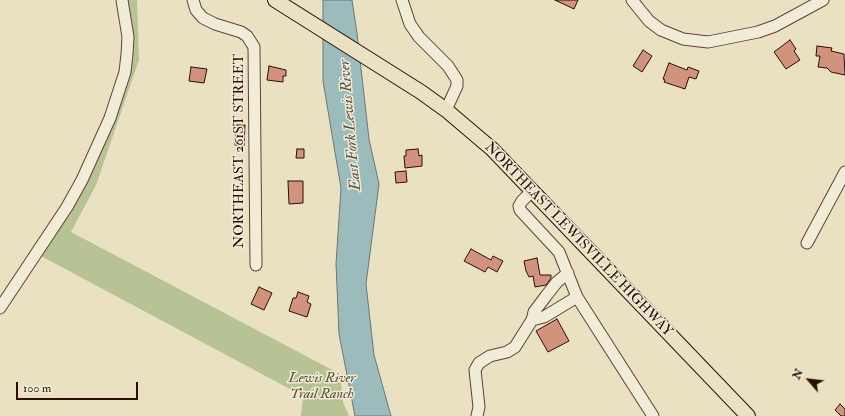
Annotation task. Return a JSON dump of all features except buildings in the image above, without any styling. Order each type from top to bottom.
[{"type":"main road","name":"NORTHEAST LEWISVILLE HIGHWAY","points":[[275,0],[392,73],[446,110],[492,149],[533,190],[748,416]]},
{"type":"street","points":[[0,308],[67,207],[85,174],[110,118],[125,72],[127,54],[128,37],[122,0]]},
{"type":"street","name":"NORTHEAST 261ST STREET","points":[[193,0],[196,10],[204,18],[215,24],[241,32],[247,36],[254,47],[256,265]]},
{"type":"street","points":[[402,0],[410,24],[419,37],[448,66],[457,80],[457,86],[446,110]]},
{"type":"street","points":[[632,0],[649,21],[661,30],[683,39],[708,42],[758,32],[775,26],[823,0]]},
{"type":"street","points":[[807,243],[845,172]]},
{"type":"street","points":[[533,190],[522,201],[519,206],[520,210],[559,252],[577,297],[653,416]]},
{"type":"street","points":[[477,416],[479,407],[475,383],[475,370],[477,366],[490,356],[507,352],[515,346],[532,320],[534,312],[557,282],[568,274]]},
{"type":"street","points":[[532,320],[544,317],[577,297]]},
{"type":"green space","name":"Lewis River Trail Ranch","points":[[120,0],[137,0],[139,60],[96,185],[71,232],[340,374],[343,402],[349,416],[301,416],[303,396],[41,256],[84,176],[123,61]]},
{"type":"water","name":"East Fork Lewis River","points":[[323,0],[352,0],[369,139],[379,184],[366,284],[374,355],[391,416],[355,416],[339,334],[336,264],[341,188],[323,81]]}]
